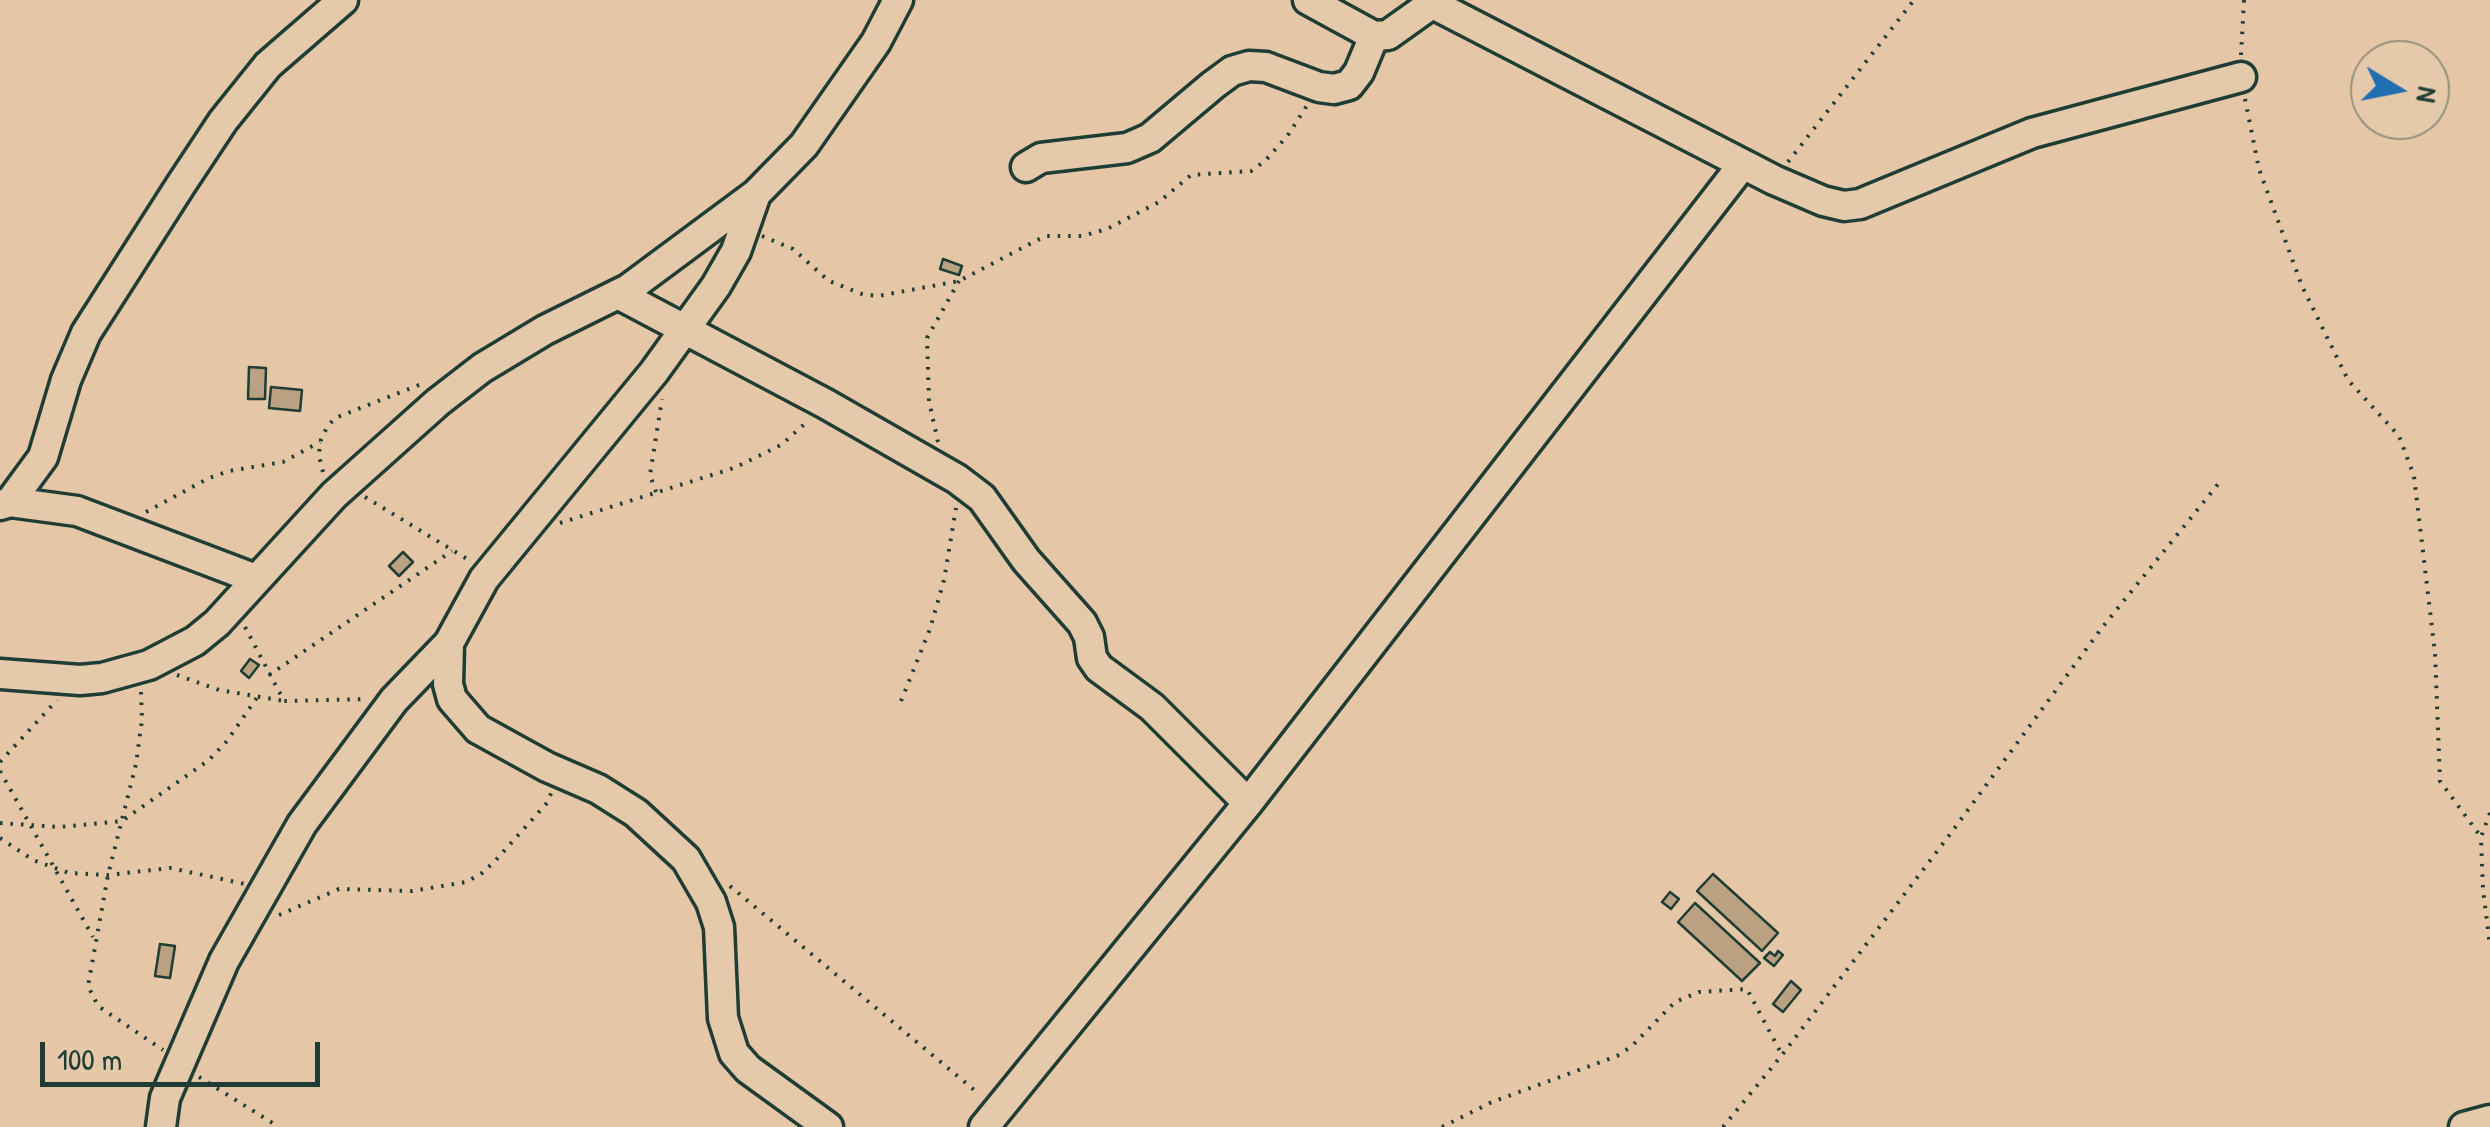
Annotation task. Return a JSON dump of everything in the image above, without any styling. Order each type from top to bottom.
[{"type":"street","points":[[5,503],[43,457],[66,380],[86,332],[223,121],[268,65],[343,0]]},
{"type":"street","points":[[0,674],[80,680],[145,666],[195,641],[340,490],[438,402],[482,368],[618,294],[756,194],[804,146],[876,42],[898,0]]},
{"type":"street","points":[[1308,0],[1374,36],[1388,35],[1435,2],[1774,180],[1823,202],[1844,206],[1860,204],[2032,132],[2240,77]]},
{"type":"street","points":[[1026,167],[1041,158],[1127,148],[1150,138],[1223,78],[1249,66],[1266,66],[1319,87],[1349,85],[1374,36]]},
{"type":"street","points":[[991,1118],[1248,803],[1744,164]]},
{"type":"street","points":[[756,194],[743,232],[716,286],[659,364],[489,572],[456,624],[449,643],[448,684],[452,698],[478,729],[504,746],[598,789],[636,814],[686,858],[711,902],[719,927],[723,1018],[734,1053],[748,1069],[828,1127]]},
{"type":"street","points":[[618,294],[826,404],[951,475],[982,498],[1026,560],[1072,609],[1089,637],[1092,658],[1099,668],[1152,706],[1248,803]]},
{"type":"street","points":[[5,503],[77,511],[256,580]]},
{"type":"street","points":[[160,1127],[180,1061],[240,933],[302,824],[394,700],[449,643]]},
{"type":"street","points":[[2464,1127],[2490,1120]]},
{"type":"path","points":[[1774,180],[1914,0]]},
{"type":"path","points":[[2244,0],[2240,77],[2259,170],[2302,286],[2348,380],[2399,436],[2414,476],[2435,653],[2440,782],[2481,837]]},
{"type":"path","points":[[743,232],[775,239],[793,248],[829,281],[862,294],[878,296],[959,281],[1046,236],[1082,236],[1106,229],[1158,202],[1190,175],[1251,171],[1288,135],[1319,87]]},
{"type":"path","points":[[900,701],[930,629],[955,519],[951,475],[929,401],[927,338],[959,281]]},
{"type":"path","points":[[656,492],[650,475],[662,400],[659,364]]},
{"type":"path","points":[[120,527],[208,478],[283,462],[320,442],[335,418],[431,380]]},
{"type":"path","points":[[549,526],[697,481],[768,452],[791,437],[826,404]]},
{"type":"path","points":[[320,442],[322,472],[340,490],[489,572]]},
{"type":"path","points":[[1723,1127],[1782,1055],[2101,630],[2220,482]]},
{"type":"path","points":[[269,675],[452,550]]},
{"type":"path","points":[[232,606],[284,701]]},
{"type":"path","points":[[280,1127],[201,1079],[98,1006],[88,986],[94,938],[136,764],[145,666],[218,690],[284,701],[394,700]]},
{"type":"path","points":[[0,762],[80,680]]},
{"type":"path","points":[[0,823],[34,828],[122,821],[209,760],[258,696]]},
{"type":"path","points":[[0,771],[94,938]]},
{"type":"path","points":[[240,933],[339,890],[354,887],[412,891],[466,882],[495,861],[547,803],[557,772]]},
{"type":"path","points":[[2490,813],[2481,837],[2490,946]]},
{"type":"path","points":[[0,838],[54,869],[108,875],[170,868],[220,876],[264,890]]},
{"type":"path","points":[[729,885],[991,1118]]},
{"type":"path","points":[[1442,1127],[1492,1102],[1617,1056],[1675,1002],[1698,992],[1747,990],[1782,1055]]},
{"type":"building","points":[[943,259],[962,266],[959,275],[940,269]]},
{"type":"building","points":[[249,367],[266,368],[265,399],[248,399]]},
{"type":"building","points":[[271,387],[302,390],[300,411],[269,408]]},
{"type":"building","points":[[403,552],[413,562],[399,576],[389,566]]},
{"type":"building","points":[[250,659],[259,665],[249,678],[241,671]]},
{"type":"building","points":[[1713,874],[1778,933],[1762,951],[1697,891]]},
{"type":"building","points":[[1670,892],[1679,899],[1671,909],[1662,902]]},
{"type":"building","points":[[1695,903],[1760,963],[1742,981],[1678,922]]},
{"type":"building","points":[[160,944],[175,946],[170,978],[155,976]]},
{"type":"building","points":[[1778,951],[1783,955],[1774,966],[1764,958],[1770,952],[1775,956]]},
{"type":"building","points":[[1791,981],[1801,990],[1783,1012],[1773,1004]]}]
